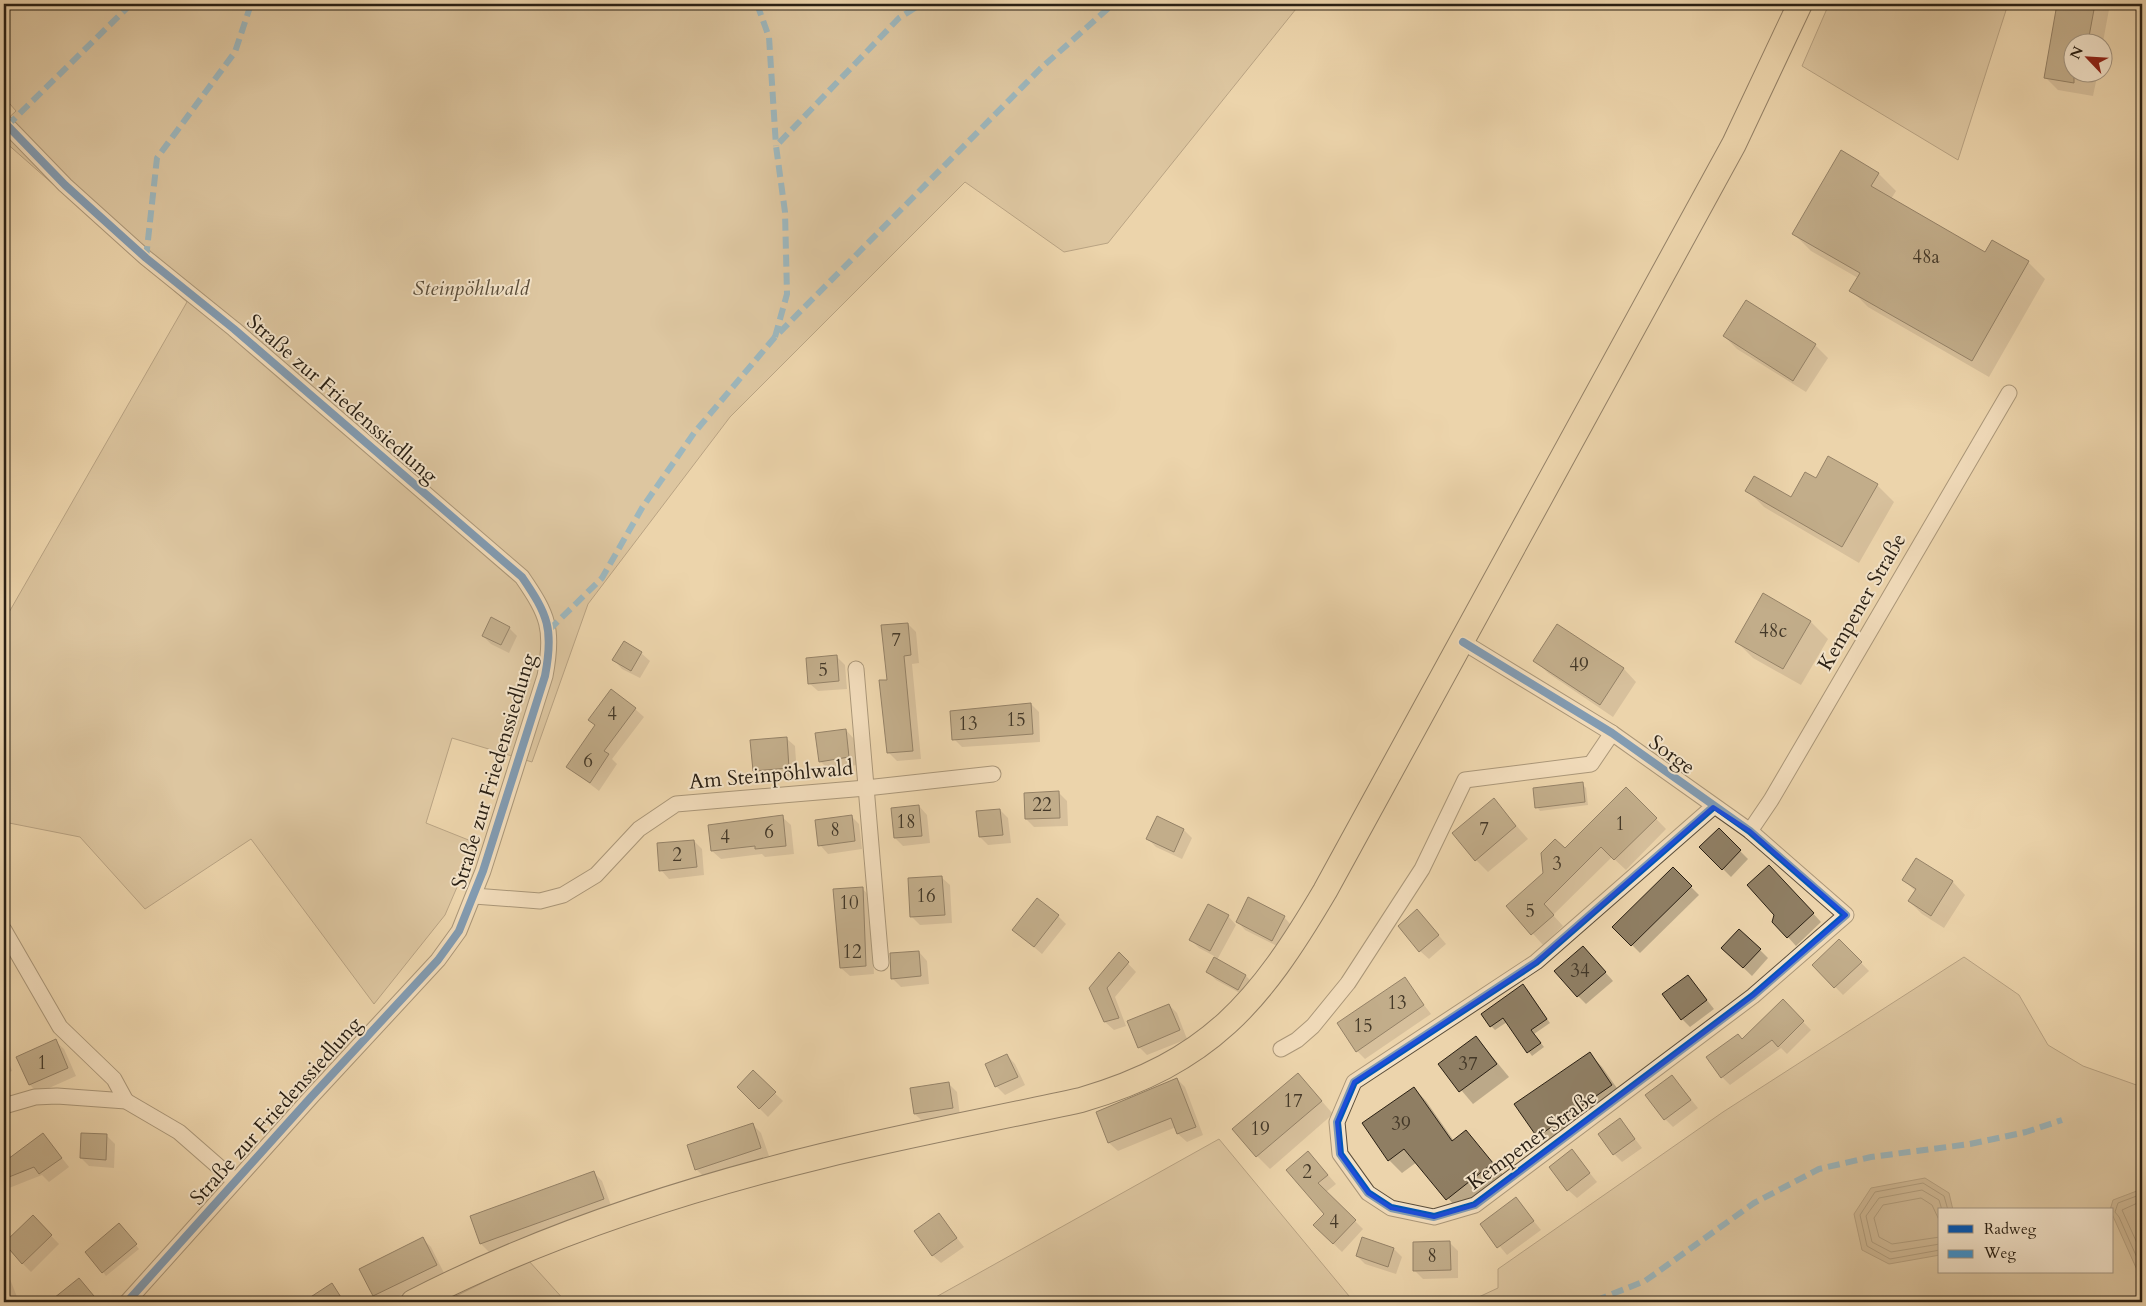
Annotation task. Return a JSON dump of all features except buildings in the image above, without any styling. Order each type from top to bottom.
[{"type":"main road","points":[[413,1302],[535,1247],[682,1195],[823,1155],[1080,1100],[1115,1090],[1150,1075],[1198,1048],[1250,1001],[1273,974],[1300,934],[1463,642],[1734,144],[1800,4]]},
{"type":"street","name":"Straße zur Friedenssiedlung","points":[[4,122],[65,185],[146,258],[234,329],[522,577],[541,605],[549,630],[550,647],[545,676],[503,812],[474,896],[459,930],[438,960],[235,1180],[127,1302]]},
{"type":"street","name":"Kempener Straße","points":[[1750,831],[1771,800],[2009,393]]},
{"type":"street","name":"Sorge","points":[[1463,642],[1612,733],[1750,831],[1846,915]]},
{"type":"street","name":"Am Steinpöhlwald","points":[[856,669],[881,963]]},
{"type":"street","points":[[1280,1049],[1297,1040],[1313,1026],[1348,983],[1422,869],[1465,780],[1590,764],[1612,733]]},
{"type":"street","name":"Am Steinpöhlwald","points":[[474,896],[540,900],[563,896],[596,874],[639,829],[676,804],[866,788],[993,774]]},
{"type":"street","name":"Kempener Straße","points":[[1713,806],[1536,962],[1354,1082],[1337,1122],[1340,1154],[1368,1193],[1391,1208],[1434,1217],[1476,1204],[1753,996],[1846,915]]},
{"type":"street","points":[[4,930],[60,1028],[114,1079],[126,1101]]},
{"type":"street","points":[[4,1106],[35,1098],[57,1096],[126,1101],[179,1132],[235,1180]]},
{"type":"highlighted area","points":[[1713,807],[1750,831],[1846,915],[1753,996],[1475,1205],[1434,1217],[1391,1208],[1368,1193],[1340,1154],[1337,1122],[1354,1082],[1536,962]]},
{"type":"green space","name":"Steinpöhlwald","points":[[4,4],[1300,4],[1108,243],[1064,252],[965,182],[730,417],[588,604],[532,762],[452,738],[426,823],[476,843],[445,915],[374,1004],[251,839],[145,909],[80,837],[4,822],[4,621],[187,302],[4,141],[4,122],[16,111],[4,97]]},
{"type":"green space","points":[[1829,4],[2008,4],[1958,160],[1802,66]]},
{"type":"green space","points":[[1964,957],[2019,995],[2048,1045],[2083,1066],[2142,1087],[2142,1302],[1468,1302],[1498,1288],[1498,1269],[1723,1112]]},
{"type":"green space","points":[[1219,1139],[1354,1302],[927,1302]]},
{"type":"green space","points":[[528,1260],[566,1302],[444,1302]]},
{"type":"water","points":[[1925,1178],[1949,1193],[1953,1208],[1938,1208],[1938,1255],[1889,1264],[1862,1250],[1854,1214],[1871,1188]]},
{"type":"water","points":[[2142,1189],[2142,1281],[2114,1218],[2114,1208],[2111,1208],[2113,1200]]},
{"type":"marked path","points":[[7,126],[131,4]]},
{"type":"marked path","points":[[146,258],[157,158],[235,52],[251,4]]},
{"type":"marked path","points":[[757,4],[769,37],[776,146]]},
{"type":"marked path","points":[[775,337],[787,294],[785,212],[776,146],[899,18],[921,4]]},
{"type":"marked path","points":[[549,630],[602,578],[642,508],[694,433],[775,337],[1040,69],[1113,4]]},
{"type":"marked path","points":[[1596,1302],[1645,1281],[1754,1203],[1819,1169],[1871,1157],[1970,1144],[2026,1132],[2062,1120]]},
{"type":"cycle path","points":[[4,122],[65,185],[146,258],[234,329],[522,577],[538,602],[547,623],[549,634],[545,676],[483,871],[459,931],[438,960],[312,1096],[127,1302]]},
{"type":"cycle path","points":[[1463,642],[1612,733],[1750,831],[1846,915],[1753,996],[1475,1205],[1434,1217],[1391,1208],[1368,1193],[1340,1154],[1337,1122],[1354,1082],[1536,962],[1713,807]]}]
